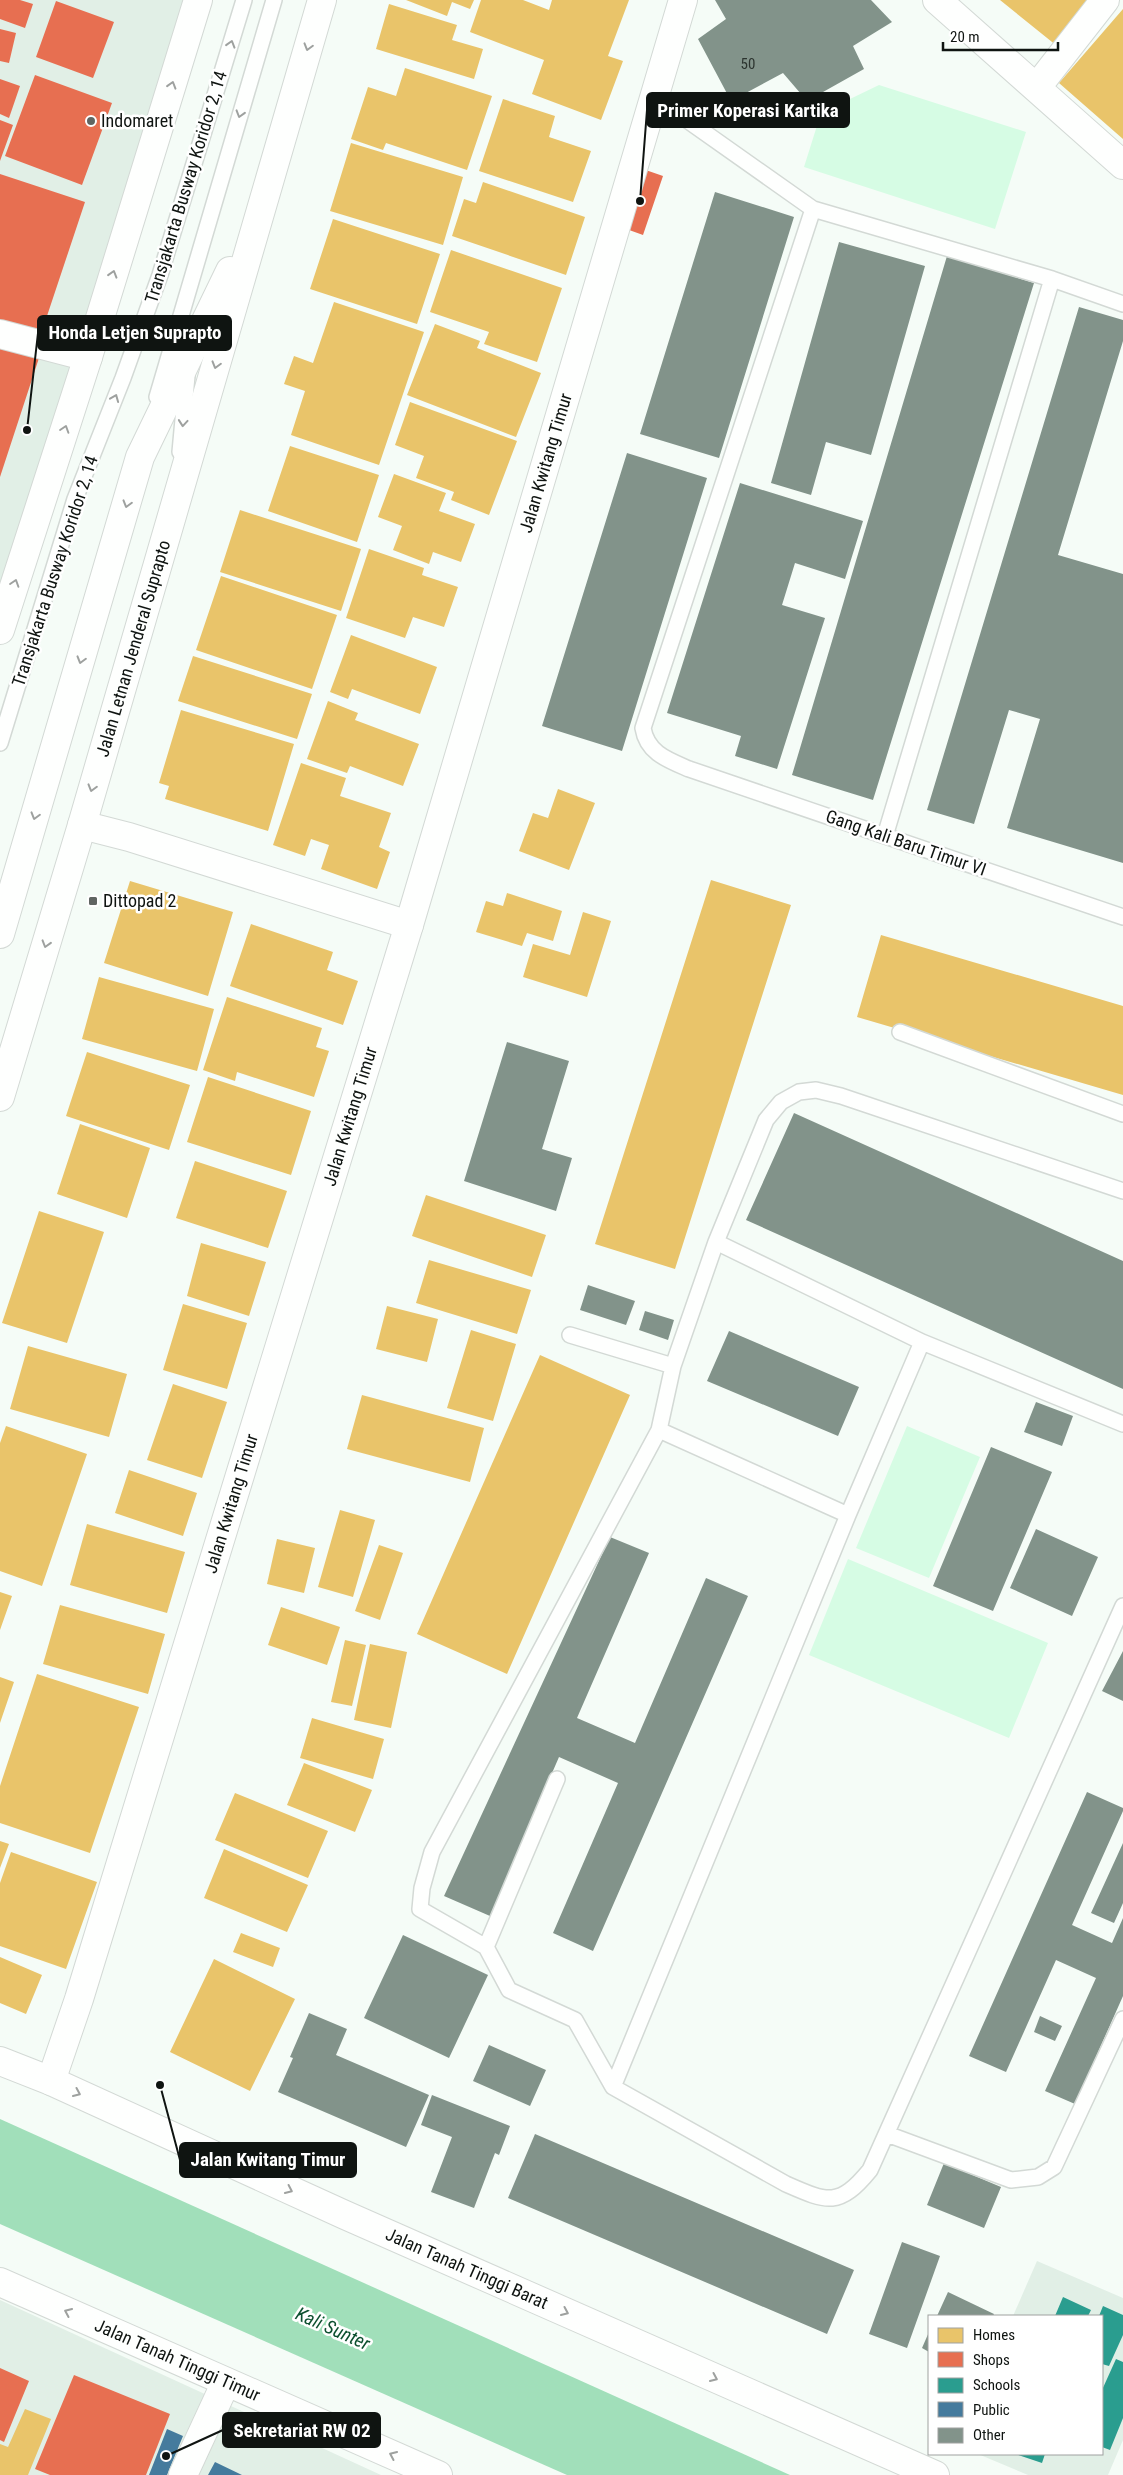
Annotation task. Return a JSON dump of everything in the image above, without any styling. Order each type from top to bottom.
[{"type":"main road","points":[[0,630],[88,357],[198,0]]},
{"type":"main road","name":"Jalan Letnan Jenderal Suprapto","points":[[0,1097],[82,825],[322,0]]},
{"type":"main road","name":"Jalan Kwitang Timur","points":[[51,2081],[82,1990],[409,925],[683,0]]},
{"type":"main road","points":[[937,0],[1123,165]]},
{"type":"main road","points":[[1037,87],[1105,0]]},
{"type":"main road","name":"Jalan Letnan Jenderal Suprapto","points":[[0,934],[140,457],[264,200]]},
{"type":"main road","points":[[0,334],[88,357]]},
{"type":"main road","points":[[82,825],[139,840],[409,925]]},
{"type":"main road","name":"Jalan Tanah Tinggi Barat","points":[[0,2061],[51,2081],[336,2211],[935,2475]]},
{"type":"main road","name":"Jalan Tanah Tinggi Timur","points":[[0,2282],[438,2475]]},
{"type":"main road","points":[[183,2475],[226,2382]]},
{"type":"lane","name":"Transjakarta Busway Koridor 2, 14","points":[[0,743],[75,499],[123,378],[160,274],[244,0]]},
{"type":"lane","name":"Transjakarta Busway Koridor 2, 14","points":[[199,252],[274,0]]},
{"type":"lane","points":[[653,96],[813,209],[1052,279],[1123,304]]},
{"type":"lane","name":"Gang Kali Baru Timur VI","points":[[813,209],[644,728],[645,737],[650,748],[664,758],[688,769],[1123,917]]},
{"type":"lane","points":[[175,506],[199,252]]},
{"type":"lane","points":[[140,457],[199,252]]},
{"type":"lane","points":[[885,836],[1052,279]]},
{"type":"lane","points":[[900,1032],[1123,1114]]},
{"type":"lane","points":[[1122,1612],[870,2170],[856,2187],[845,2195],[830,2199],[810,2194],[786,2184],[613,2087],[575,2020],[509,1990],[486,1947],[420,1909],[422,1888],[432,1852],[659,1430],[673,1366],[716,1242],[766,1120],[781,1102],[799,1092],[816,1090],[841,1096],[1123,1191]]},
{"type":"lane","points":[[716,1242],[922,1342],[1123,1424]]},
{"type":"lane","points":[[570,1335],[673,1366]]},
{"type":"lane","points":[[613,2087],[848,1516],[922,1342]]},
{"type":"lane","points":[[659,1430],[848,1516]]},
{"type":"lane","points":[[486,1947],[557,1778]]},
{"type":"lane","points":[[887,2134],[1011,2180],[1038,2177],[1054,2167],[1123,2019]]},
{"type":"shaded area","points":[[0,0],[196,0],[0,643]]},
{"type":"shaded area","points":[[879,85],[1026,132],[995,229],[804,167],[821,113]]},
{"type":"shaded area","points":[[907,1426],[980,1457],[929,1578],[856,1548]]},
{"type":"shaded area","points":[[848,1559],[1048,1643],[1009,1738],[809,1655]]},
{"type":"shaded area","points":[[1037,2261],[1123,2298],[1123,2440],[1108,2475],[1028,2475],[980,2455],[1103,2455],[1103,2315],[1013,2315]]},
{"type":"shaded area","points":[[0,2300],[381,2475],[0,2475]]},
{"type":"water","name":"Kali Sunter","points":[[0,2119],[790,2475],[567,2475],[0,2224]]},
{"type":"building: Homes","points":[[406,0],[474,0],[470,9],[452,2],[447,16]]},
{"type":"building: Homes","points":[[481,0],[523,0],[549,10],[552,0],[629,0],[608,56],[623,61],[601,120],[532,94],[544,60],[470,32]]},
{"type":"building: Homes","points":[[1000,0],[1092,0],[1057,46]]},
{"type":"building: Homes","points":[[389,4],[457,25],[452,40],[483,49],[474,79],[376,49]]},
{"type":"building: Homes","points":[[1123,9],[1123,139],[1059,83]]},
{"type":"building: Homes","points":[[405,68],[492,96],[467,170],[386,143],[383,150],[351,139],[368,87],[396,96]]},
{"type":"building: Homes","points":[[503,99],[555,116],[549,137],[591,151],[573,202],[479,171]]},
{"type":"building: Homes","points":[[351,143],[463,177],[443,245],[330,211]]},
{"type":"building: Homes","points":[[483,182],[585,217],[566,275],[452,236],[464,199],[476,203]]},
{"type":"building: Homes","points":[[333,219],[440,254],[417,324],[310,289]]},
{"type":"building: Homes","points":[[451,250],[562,288],[537,362],[484,344],[489,332],[430,312]]},
{"type":"building: Homes","points":[[334,302],[424,332],[379,465],[291,435],[305,391],[284,384],[294,356],[313,363]]},
{"type":"building: Homes","points":[[435,324],[480,341],[477,348],[541,373],[516,437],[407,395]]},
{"type":"building: Homes","points":[[410,402],[517,441],[489,515],[451,500],[454,492],[416,478],[424,456],[395,445]]},
{"type":"building: Homes","points":[[290,446],[379,475],[357,542],[268,511]]},
{"type":"building: Homes","points":[[394,474],[446,493],[439,511],[475,524],[461,562],[433,552],[429,564],[393,550],[402,526],[378,517]]},
{"type":"building: Homes","points":[[240,510],[361,549],[341,611],[220,572]]},
{"type":"building: Homes","points":[[369,549],[424,568],[422,575],[458,587],[444,627],[413,617],[405,638],[346,618]]},
{"type":"building: Homes","points":[[221,576],[337,615],[312,689],[196,650]]},
{"type":"building: Homes","points":[[351,635],[437,667],[420,714],[352,689],[348,699],[330,692]]},
{"type":"building: Homes","points":[[193,656],[312,694],[297,739],[178,701]]},
{"type":"building: Homes","points":[[328,701],[358,713],[355,720],[419,744],[403,786],[350,766],[347,773],[307,759]]},
{"type":"building: Homes","points":[[181,710],[294,744],[268,831],[165,799],[169,786],[159,783]]},
{"type":"building: Homes","points":[[301,763],[346,778],[340,796],[391,813],[379,847],[390,852],[377,889],[321,869],[329,845],[311,839],[305,856],[273,845]]},
{"type":"building: Homes","points":[[558,789],[595,803],[569,870],[519,851],[533,813],[548,818]]},
{"type":"building: Homes","points":[[711,880],[791,905],[675,1269],[595,1244]]},
{"type":"building: Homes","points":[[130,881],[233,912],[208,996],[104,963]]},
{"type":"building: Homes","points":[[507,893],[562,911],[553,941],[527,933],[522,946],[476,932],[486,901],[503,906]]},
{"type":"building: Homes","points":[[583,912],[611,921],[587,997],[523,977],[533,944],[570,955]]},
{"type":"building: Homes","points":[[251,924],[333,952],[327,970],[358,981],[343,1025],[230,986]]},
{"type":"building: Homes","points":[[881,935],[1123,1006],[1123,1095],[857,1017]]},
{"type":"building: Homes","points":[[99,977],[214,1009],[197,1071],[82,1039]]},
{"type":"building: Homes","points":[[227,997],[322,1028],[316,1047],[329,1051],[314,1097],[237,1072],[235,1081],[203,1070]]},
{"type":"building: Homes","points":[[87,1052],[190,1085],[169,1150],[66,1116]]},
{"type":"building: Homes","points":[[208,1077],[311,1111],[291,1175],[187,1142]]},
{"type":"building: Homes","points":[[80,1124],[150,1148],[127,1218],[57,1194]]},
{"type":"building: Homes","points":[[195,1161],[287,1191],[268,1248],[176,1218]]},
{"type":"building: Homes","points":[[426,1195],[546,1235],[532,1277],[412,1236]]},
{"type":"building: Homes","points":[[39,1211],[104,1232],[67,1343],[2,1323]]},
{"type":"building: Homes","points":[[201,1243],[266,1262],[249,1316],[187,1296]]},
{"type":"building: Homes","points":[[429,1260],[531,1290],[517,1334],[416,1303]]},
{"type":"building: Homes","points":[[183,1304],[247,1323],[227,1389],[163,1370]]},
{"type":"building: Homes","points":[[387,1306],[438,1319],[427,1362],[376,1349]]},
{"type":"building: Homes","points":[[471,1330],[516,1344],[493,1421],[447,1408]]},
{"type":"building: Homes","points":[[28,1346],[127,1374],[109,1437],[10,1409]]},
{"type":"building: Homes","points":[[540,1355],[630,1395],[507,1674],[417,1634]]},
{"type":"building: Homes","points":[[173,1384],[227,1402],[202,1478],[147,1460]]},
{"type":"building: Homes","points":[[362,1395],[484,1428],[470,1482],[347,1449]]},
{"type":"building: Homes","points":[[6,1426],[87,1454],[42,1586],[0,1571],[0,1443]]},
{"type":"building: Homes","points":[[129,1470],[197,1493],[183,1536],[115,1513]]},
{"type":"building: Homes","points":[[340,1510],[375,1520],[353,1597],[318,1587]]},
{"type":"building: Homes","points":[[87,1524],[185,1552],[167,1613],[70,1585]]},
{"type":"building: Homes","points":[[277,1539],[315,1548],[304,1593],[267,1584]]},
{"type":"building: Homes","points":[[379,1545],[403,1553],[380,1620],[355,1611]]},
{"type":"building: Homes","points":[[0,1592],[12,1596],[0,1630]]},
{"type":"building: Homes","points":[[60,1605],[165,1634],[148,1694],[43,1664]]},
{"type":"building: Homes","points":[[281,1607],[340,1627],[327,1665],[268,1645]]},
{"type":"building: Homes","points":[[345,1640],[366,1645],[352,1706],[331,1702]]},
{"type":"building: Homes","points":[[370,1644],[407,1652],[391,1728],[354,1720]]},
{"type":"building: Homes","points":[[37,1674],[139,1707],[90,1853],[0,1823],[0,1786]]},
{"type":"building: Homes","points":[[0,1677],[14,1682],[0,1723]]},
{"type":"building: Homes","points":[[312,1718],[384,1739],[373,1779],[300,1758]]},
{"type":"building: Homes","points":[[304,1763],[372,1790],[355,1832],[287,1805]]},
{"type":"building: Homes","points":[[235,1793],[328,1831],[308,1878],[215,1840]]},
{"type":"building: Homes","points":[[0,1841],[9,1844],[0,1868]]},
{"type":"building: Homes","points":[[224,1849],[308,1885],[287,1932],[204,1898]]},
{"type":"building: Homes","points":[[11,1852],[97,1882],[66,1969],[0,1946],[0,1883]]},
{"type":"building: Homes","points":[[241,1933],[280,1948],[273,1967],[233,1952]]},
{"type":"building: Homes","points":[[0,1957],[42,1975],[26,2014],[0,2003]]},
{"type":"building: Homes","points":[[214,1959],[295,1999],[250,2091],[170,2052]]},
{"type":"building: Homes","points":[[25,2409],[51,2419],[28,2475],[0,2475],[0,2444],[8,2447]]},
{"type":"building: Shops","points":[[0,0],[20,0],[33,4],[25,28],[0,19]]},
{"type":"building: Shops","points":[[56,1],[114,22],[93,78],[36,57]]},
{"type":"building: Shops","points":[[0,29],[16,33],[9,63],[0,61]]},
{"type":"building: Shops","points":[[35,75],[112,103],[82,185],[5,156]]},
{"type":"building: Shops","points":[[0,79],[20,86],[9,118],[0,114]]},
{"type":"building: Shops","points":[[0,120],[13,125],[0,161]]},
{"type":"building: Shops","points":[[637,167],[663,176],[643,235],[618,226]]},
{"type":"building: Shops","points":[[0,174],[85,202],[39,340],[0,326]]},
{"type":"building: Shops","points":[[0,345],[39,358],[0,477]]},
{"type":"building: Shops","points":[[0,2368],[29,2381],[4,2442],[0,2440]]},
{"type":"building: Shops","points":[[74,2375],[170,2414],[146,2475],[50,2475],[35,2469]]},
{"type":"building: Schools","points":[[1063,2297],[1091,2310],[1088,2315],[1055,2315]]},
{"type":"building: Schools","points":[[1103,2306],[1123,2315],[1123,2335],[1109,2366],[1103,2364],[1103,2315],[1099,2315]]},
{"type":"building: Schools","points":[[1116,2359],[1123,2362],[1123,2418],[1110,2450],[1103,2447],[1103,2388]]},
{"type":"building: Schools","points":[[1018,2455],[1045,2455],[1042,2463]]},
{"type":"building: Public","points":[[167,2429],[183,2436],[167,2475],[149,2475]]},
{"type":"building: Public","points":[[215,2462],[242,2475],[208,2475]]},
{"type":"building: Other","points":[[715,0],[871,0],[892,22],[853,46],[864,69],[807,101],[783,73],[731,101],[698,39],[726,19]]},
{"type":"building: Other","points":[[715,192],[794,217],[719,458],[640,434]]},
{"type":"building: Other","points":[[839,242],[925,266],[871,455],[826,442],[811,495],[771,483]]},
{"type":"building: Other","points":[[947,256],[1034,283],[873,800],[792,775]]},
{"type":"building: Other","points":[[1079,307],[1123,320],[1123,341],[1058,555],[1123,574],[1123,863],[1007,828],[1040,719],[1009,710],[974,824],[927,810]]},
{"type":"building: Other","points":[[627,453],[707,478],[622,751],[542,726]]},
{"type":"building: Other","points":[[740,483],[863,521],[845,579],[795,563],[782,605],[825,618],[777,769],[735,756],[741,736],[667,713]]},
{"type":"building: Other","points":[[507,1042],[569,1061],[542,1149],[572,1158],[556,1211],[464,1181]]},
{"type":"building: Other","points":[[794,1113],[1123,1261],[1123,1389],[746,1220]]},
{"type":"building: Other","points":[[588,1285],[635,1301],[626,1325],[580,1310]]},
{"type":"building: Other","points":[[645,1311],[674,1320],[668,1340],[639,1330]]},
{"type":"building: Other","points":[[729,1331],[859,1387],[838,1436],[707,1381]]},
{"type":"building: Other","points":[[1036,1402],[1073,1416],[1062,1446],[1024,1432]]},
{"type":"building: Other","points":[[991,1447],[1052,1472],[993,1611],[933,1586]]},
{"type":"building: Other","points":[[1036,1529],[1098,1557],[1072,1616],[1010,1588]]},
{"type":"building: Other","points":[[610,1537],[649,1553],[577,1718],[635,1743],[706,1578],[748,1596],[593,1951],[553,1933],[618,1783],[559,1757],[490,1916],[444,1896]]},
{"type":"building: Other","points":[[1123,1651],[1123,1701],[1102,1691]]},
{"type":"building: Other","points":[[1087,1792],[1123,1808],[1123,1811],[1072,1925],[1112,1943],[1123,1918],[1123,1996],[1075,2104],[1045,2091],[1096,1978],[1056,1960],[1006,2072],[969,2056]]},
{"type":"building: Other","points":[[1123,1843],[1123,1903],[1114,1923],[1091,1913]]},
{"type":"building: Other","points":[[403,1935],[488,1975],[449,2058],[364,2018]]},
{"type":"building: Other","points":[[309,2013],[347,2029],[336,2055],[429,2095],[406,2147],[278,2092],[293,2058],[290,2057]]},
{"type":"building: Other","points":[[1040,2016],[1062,2026],[1055,2041],[1034,2032]]},
{"type":"building: Other","points":[[489,2045],[546,2070],[530,2106],[473,2081]]},
{"type":"building: Other","points":[[432,2095],[510,2126],[499,2155],[495,2153],[474,2208],[431,2192],[452,2137],[421,2125]]},
{"type":"building: Other","points":[[535,2134],[854,2270],[827,2334],[508,2198]]},
{"type":"building: Other","points":[[944,2163],[1001,2187],[984,2228],[927,2205]]},
{"type":"building: Other","points":[[902,2242],[940,2256],[907,2348],[869,2334]]},
{"type":"building: Other","points":[[948,2292],[994,2314],[994,2315],[937,2315]]},
{"type":"building: Other","points":[[928,2334],[928,2351],[922,2348]]},
{"type":"place","name":"Indomaret","points":[[91,121]]},
{"type":"place","name":"Primer Koperasi Kartika","points":[[640,201]]},
{"type":"place","name":"Honda Letjen Suprapto","points":[[27,430]]},
{"type":"place","name":"Dittopad 2","points":[[93,901]]},
{"type":"place","name":"Jalan Kwitang Timur","points":[[160,2085]]},
{"type":"place","name":"Sekretariat RW 02","points":[[166,2456]]}]
